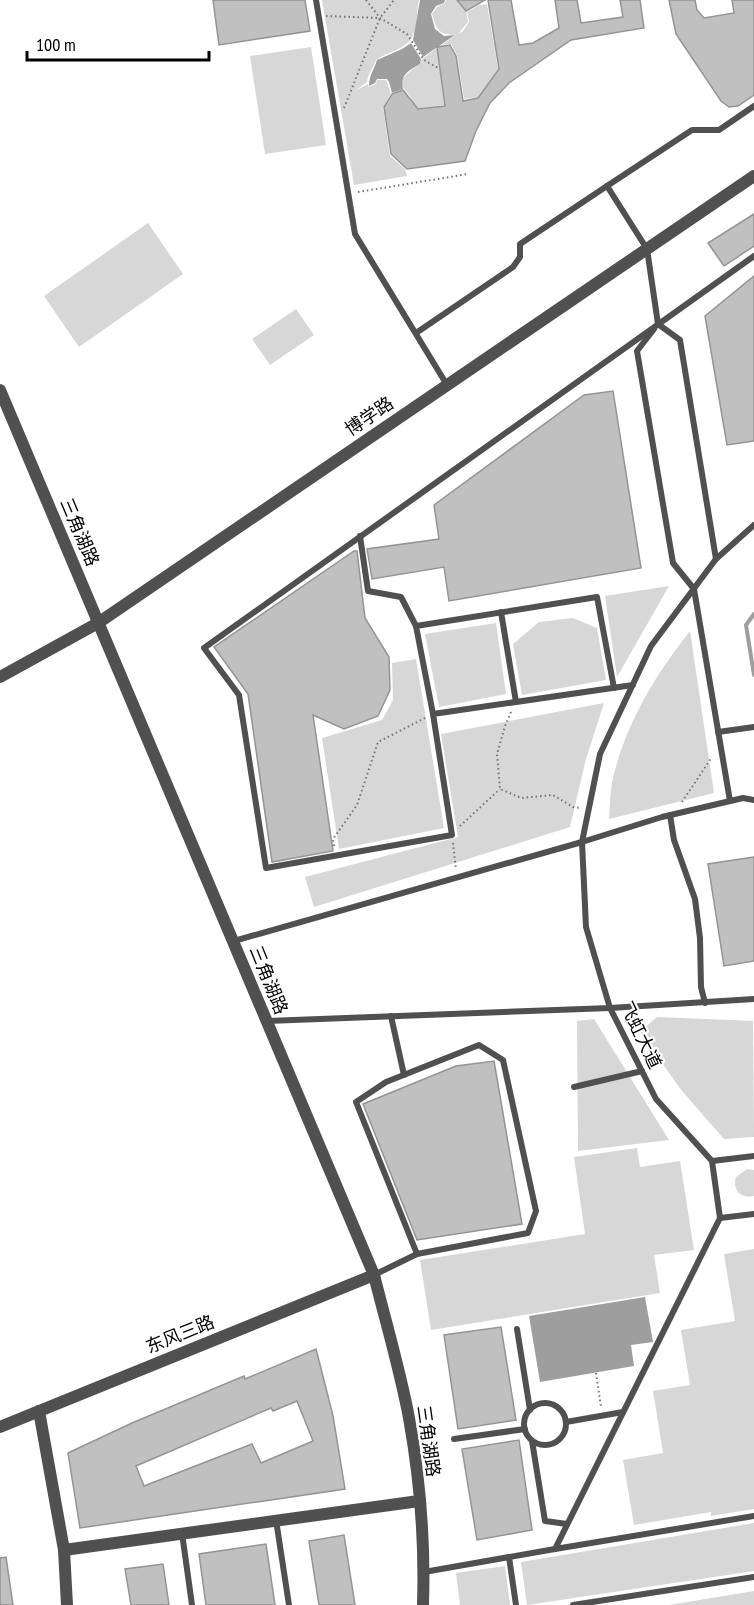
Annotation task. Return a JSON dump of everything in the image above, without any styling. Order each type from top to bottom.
[{"type":"street","name":"博学路","points":[[0,677],[98,622],[754,176]]},
{"type":"street","name":"三角湖路","points":[[0,390],[375,1275],[409,1418],[419,1501],[424,1572],[423,1605]]},
{"type":"street","name":"东风三路","points":[[0,1427],[375,1275]]},
{"type":"street","points":[[39,1411],[64,1550],[67,1605]]},
{"type":"street","points":[[64,1550],[419,1501]]},
{"type":"lane","points":[[316,0],[355,234],[447,384]]},
{"type":"lane","points":[[416,333],[513,267],[520,257],[520,244],[693,130],[719,130],[754,106]]},
{"type":"lane","points":[[607,186],[647,249],[658,324],[680,340],[716,559]]},
{"type":"lane","points":[[360,536],[369,591],[401,597],[416,626],[433,714],[452,835],[266,868],[239,694],[204,648],[360,536],[754,256]]},
{"type":"lane","points":[[658,324],[637,351],[673,563],[694,589],[730,801]]},
{"type":"lane","name":"飞虹大道","points":[[712,1161],[656,1099],[610,1008],[586,927],[582,842],[600,754],[651,646],[716,559],[754,525]]},
{"type":"lane","points":[[416,626],[597,597],[614,688]]},
{"type":"lane","points":[[501,612],[516,702]]},
{"type":"lane","points":[[433,714],[633,686]]},
{"type":"lane","points":[[718,732],[754,728]]},
{"type":"lane","points":[[234,941],[582,842],[672,814],[743,798],[754,800]]},
{"type":"lane","points":[[672,814],[674,840],[695,899],[700,938],[701,987],[705,1003]]},
{"type":"lane","points":[[267,1021],[610,1008],[754,999]]},
{"type":"lane","points":[[391,1016],[404,1075]]},
{"type":"lane","points":[[375,1275],[417,1254],[528,1233],[536,1210],[503,1060],[479,1045],[386,1082],[356,1102],[417,1254]]},
{"type":"lane","points":[[573,1087],[642,1071]]},
{"type":"lane","points":[[555,1549],[720,1218],[712,1161],[754,1156]]},
{"type":"lane","points":[[720,1218],[754,1214]]},
{"type":"lane","points":[[517,1329],[530,1410]]},
{"type":"lane","points":[[532,1441],[546,1445],[563,1435],[566,1422],[564,1415],[555,1406],[542,1403],[530,1410],[526,1416],[525,1429],[532,1441],[545,1521],[567,1524]]},
{"type":"lane","points":[[566,1422],[623,1412]]},
{"type":"lane","points":[[454,1439],[525,1429]]},
{"type":"lane","points":[[424,1572],[754,1516]]},
{"type":"lane","points":[[276,1519],[289,1605]]},
{"type":"lane","points":[[182,1533],[192,1605]]},
{"type":"lane","points":[[510,1557],[516,1605]]},
{"type":"lane","points":[[573,1605],[754,1577]]},
{"type":"path","points":[[366,0],[380,18],[407,34],[424,60],[440,69]]},
{"type":"path","points":[[337,126],[380,18],[394,0]]},
{"type":"path","points":[[318,15],[380,18]]},
{"type":"path","points":[[348,194],[468,174]]},
{"type":"path","points":[[500,789],[497,754],[505,726],[516,702]]},
{"type":"path","points":[[335,856],[333,838],[357,805],[378,742],[433,714]]},
{"type":"path","points":[[672,814],[721,745]]},
{"type":"path","points":[[500,789],[521,798],[553,795],[573,807],[589,809]]},
{"type":"path","points":[[457,877],[452,835],[500,789]]},
{"type":"path","points":[[596,1372],[603,1416]]},
{"type":"shaded area","points":[[322,0],[419,0],[412,38],[402,47],[376,60],[367,82],[355,91],[368,84],[368,87],[376,84],[377,80],[386,80],[391,93],[383,107],[390,156],[405,169],[407,176],[354,185]]},
{"type":"shaded area","points":[[420,0],[445,0],[444,3],[436,6],[431,14],[435,29],[444,36],[455,35],[423,57],[413,40]]},
{"type":"shaded area","points":[[446,0],[457,0],[466,11],[468,22],[458,34],[469,22],[467,12],[479,5],[487,4],[498,69],[478,97],[464,99],[457,55],[451,44],[442,45],[456,35],[445,34],[435,24],[432,14]]},
{"type":"shaded area","points":[[411,43],[421,59],[420,64],[404,77],[403,89],[392,93],[387,79],[377,79],[369,86],[377,60]]},
{"type":"shaded area","points":[[311,47],[326,145],[265,154],[250,56]]},
{"type":"shaded area","points":[[437,48],[444,105],[415,109],[402,83],[422,59]]},
{"type":"shaded area","points":[[148,223],[183,274],[79,347],[44,296]]},
{"type":"shaded area","points":[[296,309],[314,335],[270,365],[252,339]]},
{"type":"shaded area","points":[[669,586],[617,677],[605,596]]},
{"type":"shaded area","points":[[573,618],[597,628],[606,680],[522,695],[513,644],[539,622]]},
{"type":"shaded area","points":[[496,623],[506,694],[439,707],[425,634]]},
{"type":"shaded area","points":[[690,631],[714,793],[609,819],[613,778],[634,719],[665,664]]},
{"type":"shaded area","points":[[416,659],[444,828],[339,849],[322,738],[382,720],[393,700],[392,663]]},
{"type":"shaded area","points":[[604,703],[586,759],[570,827],[314,907],[305,877],[458,837],[441,734]]},
{"type":"shaded area","points":[[657,1017],[753,1021],[754,1137],[724,1139],[682,1091],[640,1032]]},
{"type":"shaded area","points":[[594,1019],[669,1140],[578,1151],[577,1021]]},
{"type":"shaded area","points":[[637,1148],[640,1167],[680,1161],[694,1250],[654,1255],[660,1293],[431,1330],[420,1260],[585,1234],[574,1157]]},
{"type":"shaded area","points":[[747,1169],[754,1170],[754,1196],[749,1197],[739,1193],[735,1186],[736,1177]]},
{"type":"shaded area","points":[[754,1249],[754,1509],[711,1516],[711,1512],[634,1525],[623,1460],[663,1453],[653,1391],[690,1385],[681,1330],[735,1321],[724,1254]]},
{"type":"shaded area","points":[[645,1297],[653,1342],[631,1345],[634,1366],[540,1382],[529,1316]]},
{"type":"shaded area","points":[[754,1523],[754,1571],[527,1605],[521,1562]]},
{"type":"shaded area","points":[[505,1566],[510,1605],[460,1605],[456,1573]]},
{"type":"shaded area","points":[[754,1591],[754,1605],[669,1605]]},
{"type":"building","points":[[213,0],[305,0],[310,31],[219,45]]},
{"type":"building","points":[[457,0],[485,0],[466,11]]},
{"type":"building","points":[[488,0],[511,0],[519,45],[533,43],[559,28],[555,0],[577,0],[581,23],[623,17],[620,0],[640,0],[644,28],[571,40],[509,83],[490,103],[465,161],[407,169],[391,154],[384,107],[392,94],[403,90],[418,109],[445,106],[437,47],[450,45],[456,56],[463,101],[478,98],[499,69]]},
{"type":"building","points":[[669,0],[695,0],[697,10],[704,18],[734,13],[732,0],[754,0],[754,95],[738,106],[729,107],[721,101],[676,34]]},
{"type":"building","points":[[754,214],[754,246],[724,266],[708,243]]},
{"type":"building","points":[[754,276],[754,441],[727,445],[705,316]]},
{"type":"building","points":[[613,391],[641,568],[449,601],[444,567],[372,579],[367,549],[439,539],[434,505],[584,395]]},
{"type":"building","points":[[357,551],[365,618],[389,657],[390,690],[378,716],[344,729],[313,715],[333,851],[272,862],[248,694],[214,647]]},
{"type":"building","points":[[754,857],[754,961],[724,966],[708,864]]},
{"type":"building","points":[[494,1061],[522,1224],[417,1240],[363,1104],[456,1066]]},
{"type":"building","points":[[501,1327],[516,1420],[458,1429],[444,1335]]},
{"type":"building","points":[[316,1349],[333,1416],[345,1489],[80,1528],[68,1453],[132,1423],[244,1376],[245,1379]],"holes":[[[297,1401],[313,1441],[261,1463],[252,1444],[144,1486],[136,1466],[271,1408],[273,1411]]]},
{"type":"building","points":[[519,1440],[532,1530],[477,1540],[462,1449]]},
{"type":"building","points":[[344,1535],[355,1605],[319,1605],[309,1541]]},
{"type":"building","points":[[266,1544],[275,1605],[206,1605],[199,1554]]},
{"type":"building","points":[[6,1557],[13,1605],[0,1605],[0,1558]]},
{"type":"building","points":[[163,1564],[169,1605],[131,1605],[125,1569]]},
{"type":"waterway","points":[[754,614],[746,625],[754,675]]}]
